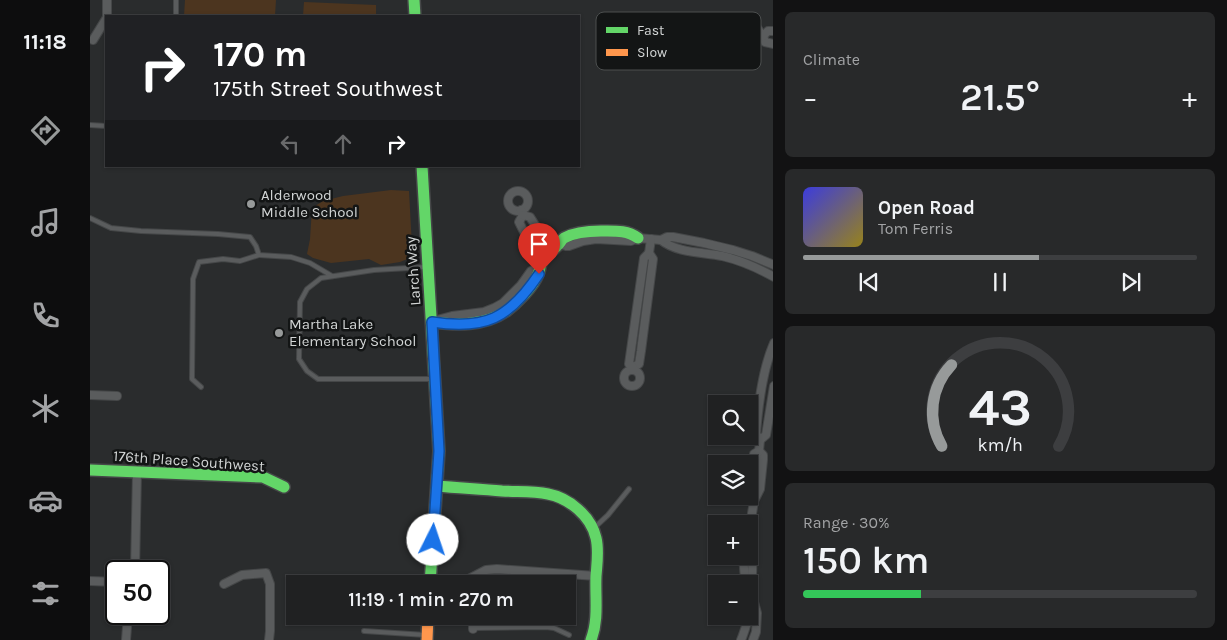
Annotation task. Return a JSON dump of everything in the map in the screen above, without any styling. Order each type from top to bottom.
[{"type":"street","points":[[106,15],[108,0]]},
{"type":"street","points":[[414,0],[415,15]]},
{"type":"street","points":[[93,40],[105,20]]},
{"type":"street","points":[[773,31],[768,31],[761,36],[765,42],[773,44]]},
{"type":"street","name":"Larch Way","points":[[422,167],[439,451],[431,575]]},
{"type":"street","points":[[539,242],[530,241],[526,236],[519,222],[522,212],[530,217],[540,233],[539,242],[547,254]]},
{"type":"street","points":[[432,322],[453,325],[498,317],[517,302],[539,274],[539,267],[547,254],[560,244],[562,240],[578,233],[596,230],[631,233],[638,238],[661,240],[673,237],[752,256],[773,265]]},
{"type":"street","points":[[633,369],[629,364],[644,258],[649,253],[651,239]]},
{"type":"street","points":[[661,240],[669,247],[735,260],[773,277]]},
{"type":"street","points":[[752,515],[754,501],[760,489],[763,460],[763,454],[759,451],[760,440],[756,434],[757,419],[766,364],[773,343]]},
{"type":"street","points":[[760,440],[766,435],[773,386]]},
{"type":"street","points":[[90,395],[117,396]]},
{"type":"street","name":"176th Place Southwest","points":[[90,470],[263,477],[284,487]]},
{"type":"street","points":[[135,560],[137,472]]},
{"type":"street","points":[[437,486],[548,494],[572,504],[585,517],[598,542],[596,576],[597,621],[591,640]]},
{"type":"street","points":[[478,575],[486,570],[497,570],[596,576]]},
{"type":"street","points":[[224,584],[242,575],[266,573],[270,584],[269,640]]},
{"type":"street","points":[[90,581],[105,582]]},
{"type":"street","points":[[126,640],[127,625]]},
{"type":"street","points":[[427,638],[428,625]]},
{"type":"street","points":[[741,640],[746,625]]},
{"type":"street","points":[[753,640],[756,625]]},
{"type":"lane","points":[[176,0],[176,15]]},
{"type":"lane","points":[[90,125],[105,126]]},
{"type":"lane","points":[[90,218],[111,228],[141,232],[218,234],[250,237],[259,255]]},
{"type":"lane","points":[[201,387],[192,379],[193,279],[199,262],[223,259],[240,261],[259,255],[291,257],[310,263],[333,276]]},
{"type":"lane","points":[[428,266],[374,270],[321,278],[307,288],[300,302],[299,359],[307,371],[318,379],[435,379]]},
{"type":"lane","points":[[593,530],[629,489]]},
{"type":"lane","points":[[473,628],[546,627],[554,628],[569,635]]},
{"type":"lane","points":[[364,631],[427,638]]},
{"type":"shaded area","points":[[185,0],[276,0],[275,15],[184,15]]},
{"type":"shaded area","points":[[304,2],[376,5],[376,15],[303,15]]},
{"type":"shaded area","points":[[391,190],[409,191],[412,246],[410,258],[400,262],[381,265],[369,259],[331,263],[313,258],[307,254],[312,208],[323,201],[343,196]]},
{"type":"traffic: fast","points":[[414,0],[415,15]]},
{"type":"traffic: fast","points":[[422,167],[439,451],[431,575]]},
{"type":"traffic: fast","points":[[432,322],[451,324],[480,322],[506,311],[529,289],[539,273],[544,258],[568,236],[596,231],[616,231],[625,232],[638,238]]},
{"type":"traffic: fast","points":[[90,470],[263,477],[284,487]]},
{"type":"traffic: fast","points":[[437,486],[542,493],[564,499],[578,509],[593,530],[598,557],[596,616],[591,640]]},
{"type":"traffic: slow","points":[[427,640],[428,625]]},
{"type":"place","name":"Alderwood Middle School","points":[[251,204]]},
{"type":"place","name":"Martha Lake Elementary School","points":[[279,333]]},
{"type":"route","points":[[433,540],[439,451],[432,322],[453,325],[498,317],[523,296],[539,274]]}]
